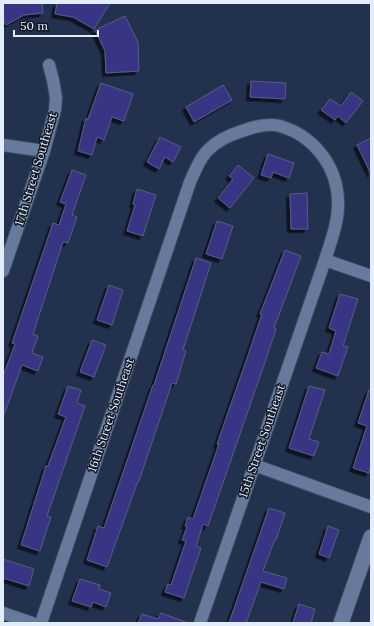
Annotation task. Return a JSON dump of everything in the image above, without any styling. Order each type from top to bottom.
[{"type":"street","name":"17th Street Southeast","points":[[3,271],[44,151],[55,110],[56,98],[49,66]]},
{"type":"street","name":"16th Street Southeast","points":[[41,623],[190,182],[198,164],[208,151],[219,141],[232,134],[262,126],[280,126],[296,133]]},
{"type":"street","name":"15th Street Southeast","points":[[200,623],[325,260],[337,216],[338,201],[332,171],[324,157],[312,144],[296,133]]},
{"type":"street","points":[[3,145],[44,151]]},
{"type":"street","points":[[325,260],[371,276]]},
{"type":"street","points":[[254,466],[371,507]]},
{"type":"street","points":[[341,623],[371,537]]},
{"type":"street","points":[[3,613],[32,623]]},
{"type":"building","points":[[3,3],[42,3],[43,13],[24,15],[6,25],[3,19]]},
{"type":"building","points":[[57,3],[110,3],[94,29],[73,17],[55,14]]},
{"type":"building","points":[[125,16],[138,42],[139,71],[106,73],[105,51],[95,30]]},
{"type":"building","points":[[251,81],[286,83],[285,99],[250,97]]},
{"type":"building","points":[[101,83],[133,94],[124,121],[112,117],[104,140],[97,137],[92,155],[78,151],[86,118],[88,119]]},
{"type":"building","points":[[223,85],[232,100],[194,122],[186,107]]},
{"type":"building","points":[[351,92],[363,101],[346,123],[338,116],[335,120],[321,110],[330,99],[341,106]]},
{"type":"building","points":[[160,137],[181,147],[173,162],[165,157],[159,169],[147,162]]},
{"type":"building","points":[[371,138],[371,174],[357,145]]},
{"type":"building","points":[[268,154],[294,163],[289,178],[273,172],[271,178],[261,175]]},
{"type":"building","points":[[238,165],[254,178],[230,208],[218,198],[233,179],[229,176]]},
{"type":"building","points":[[72,170],[86,175],[72,215],[77,217],[68,243],[63,242],[33,334],[38,336],[32,353],[43,357],[38,371],[22,365],[4,415],[3,376],[15,344],[12,343],[53,223],[59,225],[66,204],[60,202]]},
{"type":"building","points":[[137,189],[156,195],[143,236],[127,231],[135,205],[133,204]]},
{"type":"building","points":[[307,193],[308,229],[291,229],[290,194]]},
{"type":"building","points":[[217,221],[233,226],[222,259],[206,254]]},
{"type":"building","points":[[285,250],[301,256],[274,328],[276,329],[265,362],[208,526],[203,524],[196,546],[201,548],[184,598],[165,592],[168,584],[171,585],[186,541],[182,540],[187,527],[185,526],[188,517],[193,519],[262,314],[260,314]]},
{"type":"building","points":[[196,258],[211,263],[183,350],[186,351],[176,384],[172,383],[139,481],[107,567],[87,560],[98,526],[104,528],[154,385]]},
{"type":"building","points":[[109,285],[123,290],[112,325],[97,320]]},
{"type":"building","points":[[340,294],[358,299],[343,346],[348,347],[338,376],[316,368],[322,352],[329,354],[336,331],[329,328]]},
{"type":"building","points":[[92,340],[106,345],[94,377],[80,372]]},
{"type":"building","points":[[68,386],[81,390],[77,403],[85,406],[47,516],[51,517],[40,551],[21,545],[46,466],[48,466],[66,417],[58,414]]},
{"type":"building","points":[[309,386],[325,390],[309,439],[319,442],[314,456],[289,448]]},
{"type":"building","points":[[369,390],[371,390],[371,465],[369,473],[353,468],[367,426],[358,423]]},
{"type":"building","points":[[269,508],[285,513],[263,571],[287,578],[284,589],[261,582],[246,623],[229,623]]},
{"type":"building","points":[[328,526],[339,530],[329,558],[319,554]]},
{"type":"building","points":[[3,559],[34,569],[29,586],[3,578]]},
{"type":"building","points":[[80,579],[100,585],[99,589],[111,593],[106,607],[93,602],[91,607],[72,601]]},
{"type":"building","points":[[299,604],[315,609],[311,623],[293,623]]},
{"type":"building","points":[[161,613],[186,623],[138,623],[142,614],[158,619]]}]
